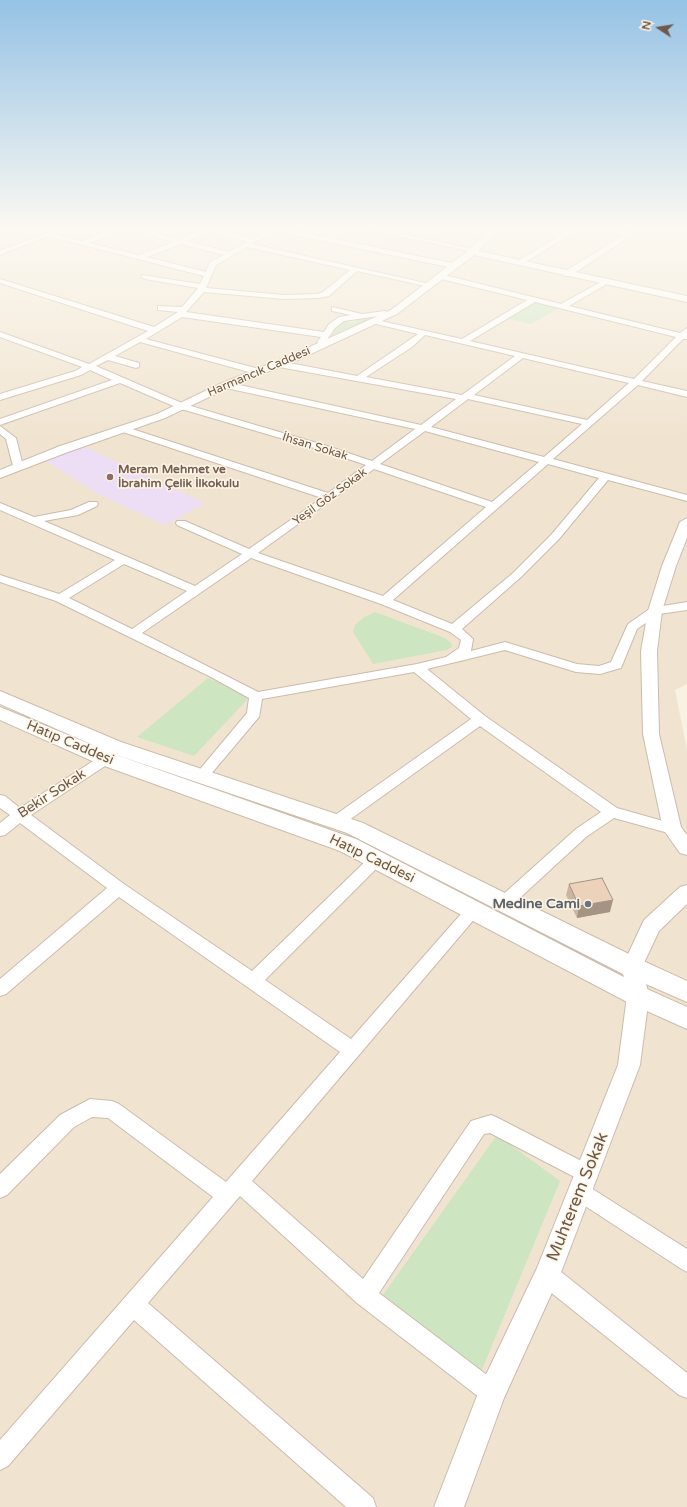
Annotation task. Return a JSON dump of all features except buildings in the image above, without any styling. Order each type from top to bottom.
[{"type":"main road","name":"Hatıp Caddesi","points":[[0,697],[114,747],[355,828],[632,968],[687,992]]},
{"type":"main road","name":"Hatıp Caddesi","points":[[0,713],[106,759],[348,845],[638,996],[687,1018]]},
{"type":"street","points":[[58,299],[155,330]]},
{"type":"street","points":[[0,397],[78,373],[90,367],[155,330],[182,312],[193,299]]},
{"type":"street","name":"Harmancık Caddesi","points":[[0,474],[18,466],[161,416],[226,385],[279,364],[376,321],[394,312],[411,299]]},
{"type":"street","points":[[464,341],[533,299]]},
{"type":"street","points":[[535,299],[685,334]]},
{"type":"street","points":[[563,306],[574,299]]},
{"type":"street","points":[[161,308],[326,335]]},
{"type":"street","points":[[335,309],[363,316]]},
{"type":"street","points":[[320,346],[332,326],[342,320],[394,312]]},
{"type":"street","points":[[376,321],[637,381],[687,394]]},
{"type":"street","points":[[359,378],[409,345],[420,337],[423,332]]},
{"type":"street","name":"İhsan Sokak","points":[[0,334],[90,367],[181,406],[324,448],[373,466],[494,506]]},
{"type":"street","points":[[385,601],[637,381],[685,334]]},
{"type":"street","points":[[138,339],[260,372]]},
{"type":"street","name":"Yeşil Göz Sokak","points":[[134,633],[250,554],[330,497],[522,355]]},
{"type":"street","points":[[109,357],[136,365]]},
{"type":"street","points":[[279,364],[466,397],[589,423]]},
{"type":"street","points":[[0,422],[120,380]]},
{"type":"street","points":[[226,385],[424,428],[546,459],[687,498]]},
{"type":"street","points":[[6,387],[17,392]]},
{"type":"street","points":[[0,429],[10,438],[18,466]]},
{"type":"street","points":[[123,429],[330,497]]},
{"type":"street","points":[[454,629],[517,575],[555,537],[606,476]]},
{"type":"street","points":[[33,520],[74,513],[94,504]]},
{"type":"street","points":[[0,506],[196,591]]},
{"type":"street","points":[[687,522],[669,566],[655,611],[649,651],[651,734],[672,829],[687,848]]},
{"type":"street","points":[[181,523],[250,554],[385,601],[454,629],[467,639],[465,650],[447,660]]},
{"type":"street","points":[[60,598],[124,559]]},
{"type":"street","points":[[0,578],[60,598],[216,674],[256,696],[417,668],[505,646],[576,668],[600,670],[616,665],[632,627],[655,611],[687,606]]},
{"type":"street","points":[[417,668],[480,719],[612,812],[672,829]]},
{"type":"street","points":[[201,777],[254,714],[256,696]]},
{"type":"street","points":[[336,822],[480,719]]},
{"type":"street","name":"Bekir Sokak","points":[[0,831],[20,814],[106,759]]},
{"type":"street","points":[[0,800],[118,888],[352,1050]]},
{"type":"street","points":[[504,903],[581,833],[612,812]]},
{"type":"street","points":[[252,982],[377,860]]},
{"type":"street","points":[[0,989],[118,888]]},
{"type":"street","points":[[632,968],[651,926],[687,892]]},
{"type":"street","points":[[0,1458],[474,910]]},
{"type":"street","name":"Muhterem Sokak","points":[[449,1507],[492,1393],[547,1275],[629,1065],[638,996],[632,968]]},
{"type":"street","points":[[0,1188],[67,1120],[90,1108],[112,1110],[234,1189],[365,1295],[492,1393]]},
{"type":"street","points":[[365,1295],[478,1127],[491,1124],[583,1183],[687,1260]]},
{"type":"street","points":[[547,1275],[687,1387]]},
{"type":"street","points":[[133,1305],[364,1507]]},
{"type":"shaded area","points":[[0,299],[687,299],[687,684],[675,690],[687,750],[687,1507],[0,1507]]},
{"type":"shaded area","name":"Meram Mehmet ve İbrahim Çelik İlkokulu","points":[[82,446],[205,503],[165,525],[98,494],[43,459]]},
{"type":"green space","points":[[532,302],[559,308],[531,324],[506,318]]},
{"type":"green space","points":[[369,318],[328,337],[338,324],[345,321],[349,323],[356,322],[354,319]]},
{"type":"green space","points":[[375,612],[445,638],[451,643],[452,647],[447,650],[373,664],[353,632],[355,625],[363,618]]},
{"type":"green space","points":[[208,678],[248,696],[246,701],[194,756],[137,737]]},
{"type":"green space","points":[[497,1135],[560,1181],[481,1372],[383,1295]]},
{"type":"place","name":"Meram Mehmet ve İbrahim Çelik İlkokulu","points":[[110,477]]},
{"type":"place","name":"Medine Cami","points":[[588,904]]}]
